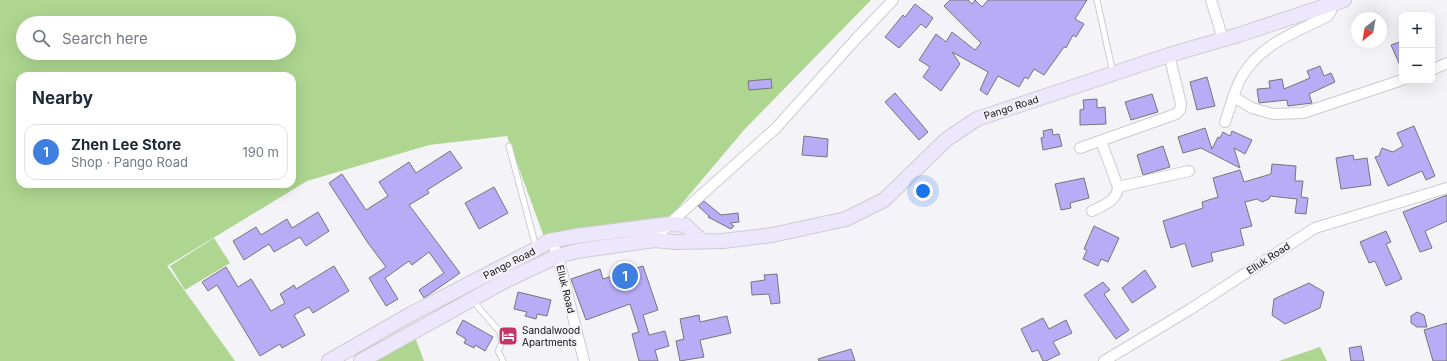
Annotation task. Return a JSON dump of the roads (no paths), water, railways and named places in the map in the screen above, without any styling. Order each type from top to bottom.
[{"type":"street","points":[[654,240],[669,224],[776,128],[855,40],[894,0]]},
{"type":"street","points":[[1211,0],[1222,39]]},
{"type":"street","name":"Pango Road","points":[[361,361],[472,299],[543,262],[558,256],[577,251],[654,240],[676,242],[701,240],[723,241],[772,235],[846,219],[884,200],[947,139],[977,119],[1169,55],[1331,6],[1344,0]]},
{"type":"street","points":[[1225,122],[1241,79],[1251,63],[1287,34],[1328,16],[1331,11],[1331,6]]},
{"type":"street","points":[[1080,148],[1176,114],[1180,110],[1181,104],[1169,55]]},
{"type":"street","points":[[1435,68],[1447,62]]},
{"type":"street","points":[[1234,97],[1252,108],[1273,114],[1303,113],[1399,81]]},
{"type":"street","points":[[1092,211],[1114,199],[1118,194],[1118,187],[1101,141]]},
{"type":"street","points":[[1118,187],[1189,171]]},
{"type":"street","name":"Elluk Road","points":[[1104,361],[1189,310],[1315,228],[1447,188]]},
{"type":"street","name":"Pango Road","points":[[329,361],[411,314],[551,240],[619,229],[669,224],[685,225],[701,240]]},
{"type":"street","name":"Elluk Road","points":[[551,240],[558,256],[584,361]]},
{"type":"lane","points":[[1097,0],[1113,74]]},
{"type":"lane","points":[[509,146],[536,249],[543,262]]},
{"type":"lane","points":[[472,299],[500,332],[502,343],[498,351],[503,361]]},
{"type":"place","name":"Zhen Lee Store","points":[[625,276]]},
{"type":"place","name":"Sandalwood Apartments","points":[[508,336]]}]
